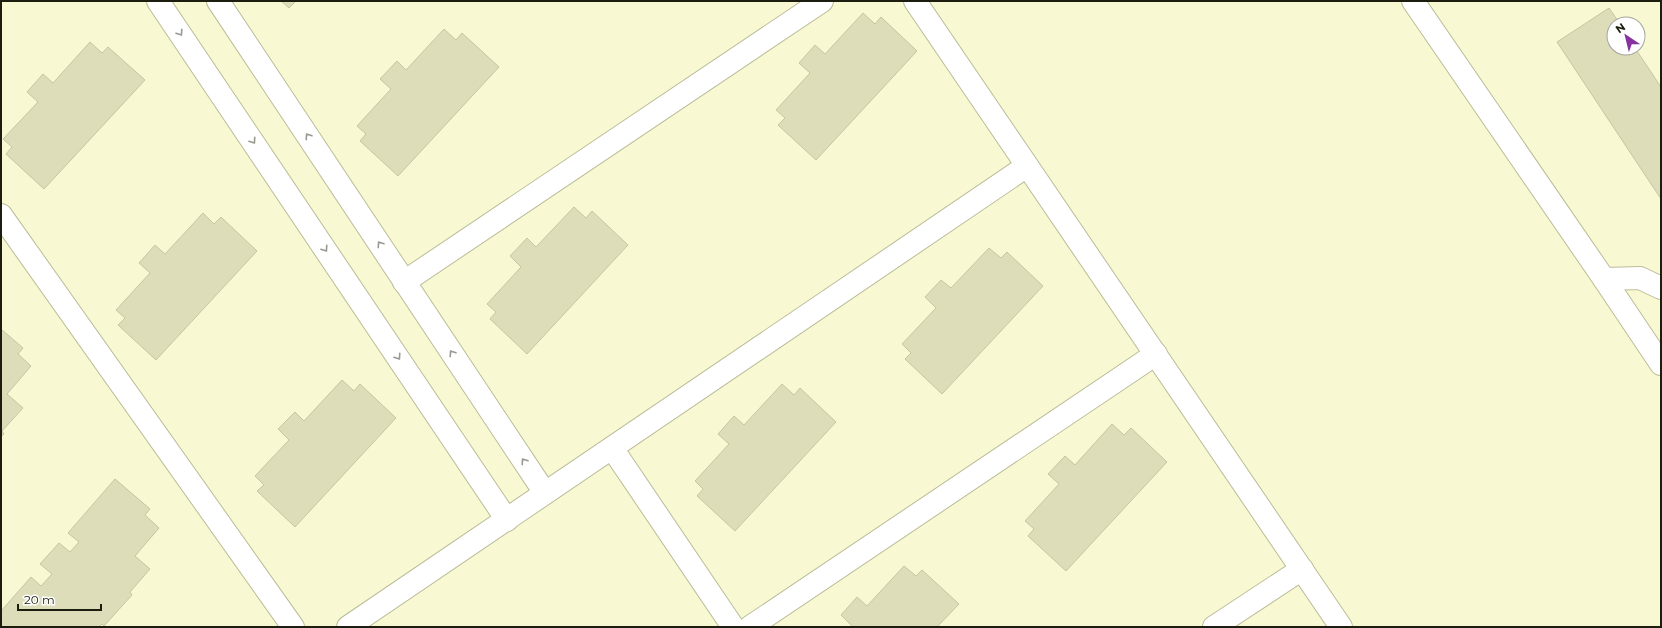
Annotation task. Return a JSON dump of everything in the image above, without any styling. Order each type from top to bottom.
[{"type":"street","points":[[158,1],[507,520]]},
{"type":"street","points":[[218,1],[545,493]]},
{"type":"street","points":[[404,282],[822,1]]},
{"type":"street","points":[[915,1],[1342,627]]},
{"type":"street","points":[[1413,1],[1661,364]]},
{"type":"street","points":[[348,627],[1027,166]]},
{"type":"street","points":[[1,215],[292,627]]},
{"type":"street","points":[[1604,279],[1640,278],[1661,288]]},
{"type":"street","points":[[750,627],[1156,354]]},
{"type":"street","points":[[612,448],[733,627]]},
{"type":"street","points":[[1214,627],[1302,569]]},
{"type":"building","points":[[281,1],[296,1],[289,8]]},
{"type":"building","points":[[1609,8],[1614,16],[1606,16],[1606,56],[1640,56],[1661,87],[1661,199],[1557,42]]},
{"type":"building","points":[[863,13],[875,24],[881,17],[917,51],[816,160],[778,125],[785,118],[776,110],[810,73],[799,63],[815,45],[825,54]]},
{"type":"building","points":[[444,29],[456,40],[462,33],[499,67],[398,176],[360,141],[366,134],[357,126],[391,89],[380,79],[397,61],[406,70]]},
{"type":"building","points":[[90,42],[102,53],[108,47],[145,80],[44,189],[6,154],[12,147],[3,139],[38,102],[27,92],[43,74],[53,83]]},
{"type":"building","points":[[574,207],[586,218],[592,211],[628,245],[527,354],[490,319],[496,312],[487,304],[521,267],[510,256],[527,238],[536,247]]},
{"type":"building","points":[[203,213],[214,224],[221,217],[257,251],[156,360],[118,325],[125,318],[116,310],[150,273],[139,263],[155,245],[165,254]]},
{"type":"building","points":[[989,248],[1001,258],[1007,252],[1043,286],[942,394],[905,359],[911,353],[902,344],[936,308],[925,297],[941,280],[951,288]]},
{"type":"building","points":[[1,329],[23,348],[18,354],[31,366],[7,394],[23,408],[2,431],[4,434],[1,437]]},
{"type":"building","points":[[342,380],[354,391],[360,384],[396,418],[295,527],[257,491],[264,485],[255,476],[289,440],[278,429],[295,412],[304,421]]},
{"type":"building","points":[[782,384],[794,395],[800,388],[836,422],[735,531],[697,496],[703,489],[695,481],[729,444],[718,434],[734,416],[744,425]]},
{"type":"building","points":[[1112,424],[1124,435],[1131,428],[1167,462],[1066,571],[1028,536],[1034,529],[1025,521],[1059,484],[1048,474],[1065,456],[1075,465]]},
{"type":"building","points":[[115,479],[150,509],[145,515],[159,528],[135,556],[150,569],[130,592],[132,595],[104,626],[102,624],[99,627],[1,627],[1,611],[31,577],[41,586],[52,574],[40,564],[59,543],[70,552],[79,542],[68,533]]},
{"type":"building","points":[[904,566],[916,576],[922,570],[959,604],[937,627],[850,627],[852,626],[841,615],[857,597],[867,606]]}]
